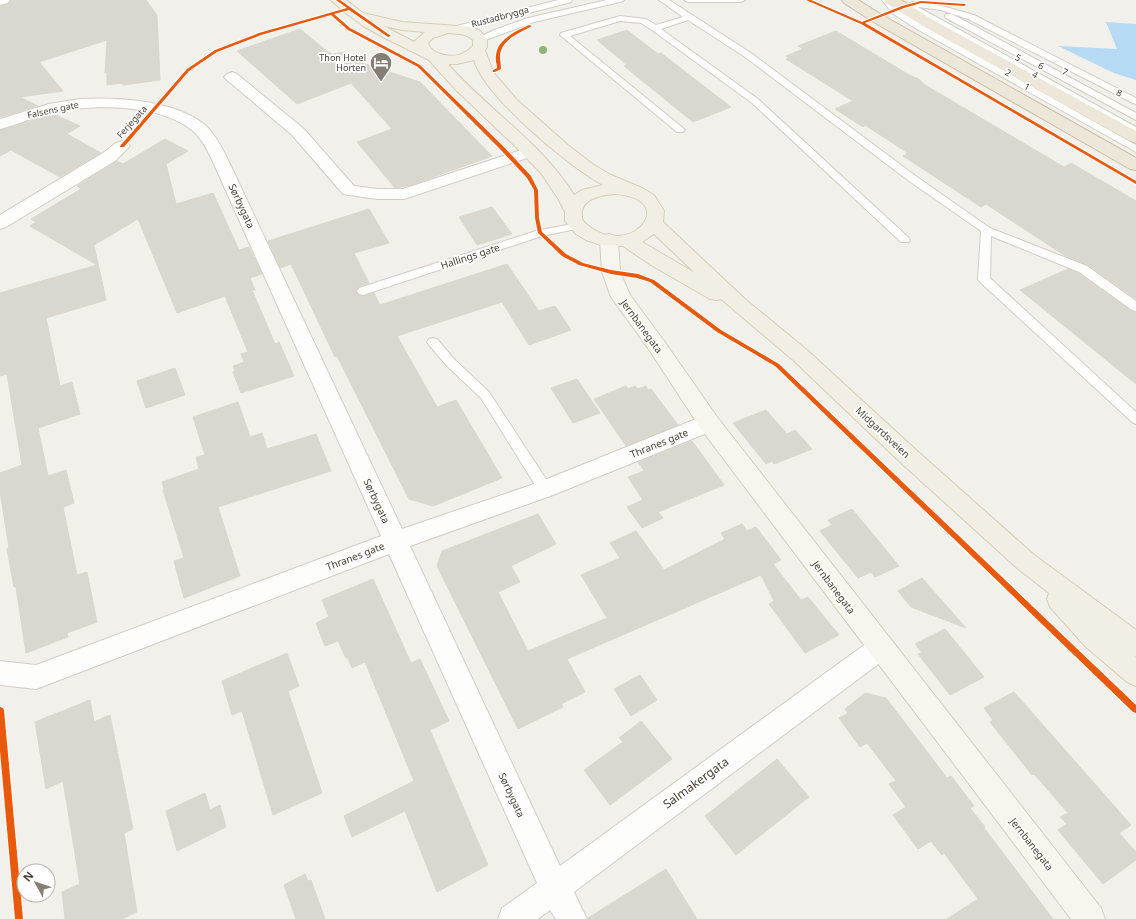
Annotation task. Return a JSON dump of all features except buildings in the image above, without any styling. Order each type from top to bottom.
[{"type":"highway","points":[[850,0],[877,18],[1136,165]]},
{"type":"highway","points":[[888,0],[1136,138]]},
{"type":"main road","points":[[338,0],[360,18],[389,36],[430,55],[455,60],[465,58],[479,44]]},
{"type":"main road","points":[[360,18],[394,25],[451,29],[471,32],[479,44],[483,65],[487,73],[498,89],[524,115],[586,168],[605,180],[640,194],[652,204],[656,217],[654,224],[649,231],[643,234],[618,240],[592,236],[575,218],[564,192],[530,152],[421,47],[422,41],[435,31],[451,29]]},
{"type":"main road","points":[[575,218],[580,199],[594,191],[612,188],[631,191]]},
{"type":"main road","name":"Midgardsveien","points":[[654,224],[739,305],[800,355],[907,455],[1025,561],[1136,645]]},
{"type":"main road","name":"Midgardsveien","points":[[618,240],[697,284],[739,305]]},
{"type":"main road","name":"Jernbanegata","points":[[618,240],[611,272],[612,280],[621,297],[657,346],[709,423],[880,648],[1090,919]]},
{"type":"main road","name":"Midgardsveien","points":[[1025,561],[1095,638],[1136,674]]},
{"type":"street","points":[[232,77],[298,132],[349,190],[377,194],[404,194],[530,152]]},
{"type":"street","name":"Falsens gate","points":[[0,124],[34,113],[79,104],[101,103],[155,109]]},
{"type":"street","name":"Sørbygata","points":[[155,109],[185,120],[198,128],[210,141],[221,162],[555,888],[572,919]]},
{"type":"street","name":"Ferjegata","points":[[0,223],[109,157],[122,146]]},
{"type":"street","name":"Thranes gate","points":[[0,672],[36,678],[396,541],[546,489],[709,423]]},
{"type":"street","name":"Salmakergata","points":[[513,919],[880,648]]},
{"type":"lane","name":"Rustadbrygga","points":[[451,29],[568,0]]},
{"type":"lane","name":"Rustadbrygga","points":[[479,44],[501,30],[540,18],[620,0]]},
{"type":"lane","points":[[663,0],[748,55],[913,179],[986,230],[1083,269],[1136,306]]},
{"type":"lane","points":[[688,0],[741,0]]},
{"type":"lane","points":[[708,1],[717,0]]},
{"type":"lane","points":[[888,0],[895,10],[920,26]]},
{"type":"lane","points":[[897,0],[917,4],[943,15]]},
{"type":"lane","points":[[897,0],[943,15],[971,17],[1044,55],[1106,84],[1136,94]]},
{"type":"lane","name":"7","points":[[943,15],[1136,110]]},
{"type":"lane","name":"6","points":[[943,15],[1136,117]]},
{"type":"lane","name":"5","points":[[943,15],[1136,123]]},
{"type":"lane","name":"4","points":[[943,15],[1136,131]]},
{"type":"lane","points":[[655,28],[690,17]]},
{"type":"lane","points":[[680,130],[564,36],[620,18],[643,21],[655,28],[755,101],[905,240]]},
{"type":"lane","name":"2","points":[[920,26],[1136,144]]},
{"type":"lane","name":"1","points":[[920,26],[1136,149]]},
{"type":"lane","name":"8","points":[[1106,84],[1136,101]]},
{"type":"lane","name":"Hallings gate","points":[[363,291],[540,233],[575,218]]},
{"type":"lane","points":[[986,230],[984,279],[1136,419]]},
{"type":"lane","points":[[433,342],[451,363],[485,395],[546,489]]},
{"type":"water","points":[[1106,22],[1136,24],[1136,80],[1114,73],[1058,46],[1117,49]]},
{"type":"cycle path","points":[[338,0],[389,36]]},
{"type":"cycle path","points":[[808,0],[862,23],[1136,183]]},
{"type":"cycle path","points":[[862,23],[903,7],[921,2],[964,5]]},
{"type":"cycle path","points":[[122,146],[188,70],[216,51],[260,34],[348,9]]},
{"type":"cycle path","points":[[332,14],[349,29],[419,66],[502,148],[529,177],[536,190],[537,218],[540,233],[564,255],[581,264],[611,272],[638,276],[652,281],[719,331],[777,365],[1136,710]]},
{"type":"cycle path","points":[[494,71],[499,69],[498,54],[502,44],[515,33],[530,26]]},
{"type":"cycle path","points":[[0,710],[19,919]]},
{"type":"place","name":"Thon Hotel Horten","points":[[381,82]]}]
